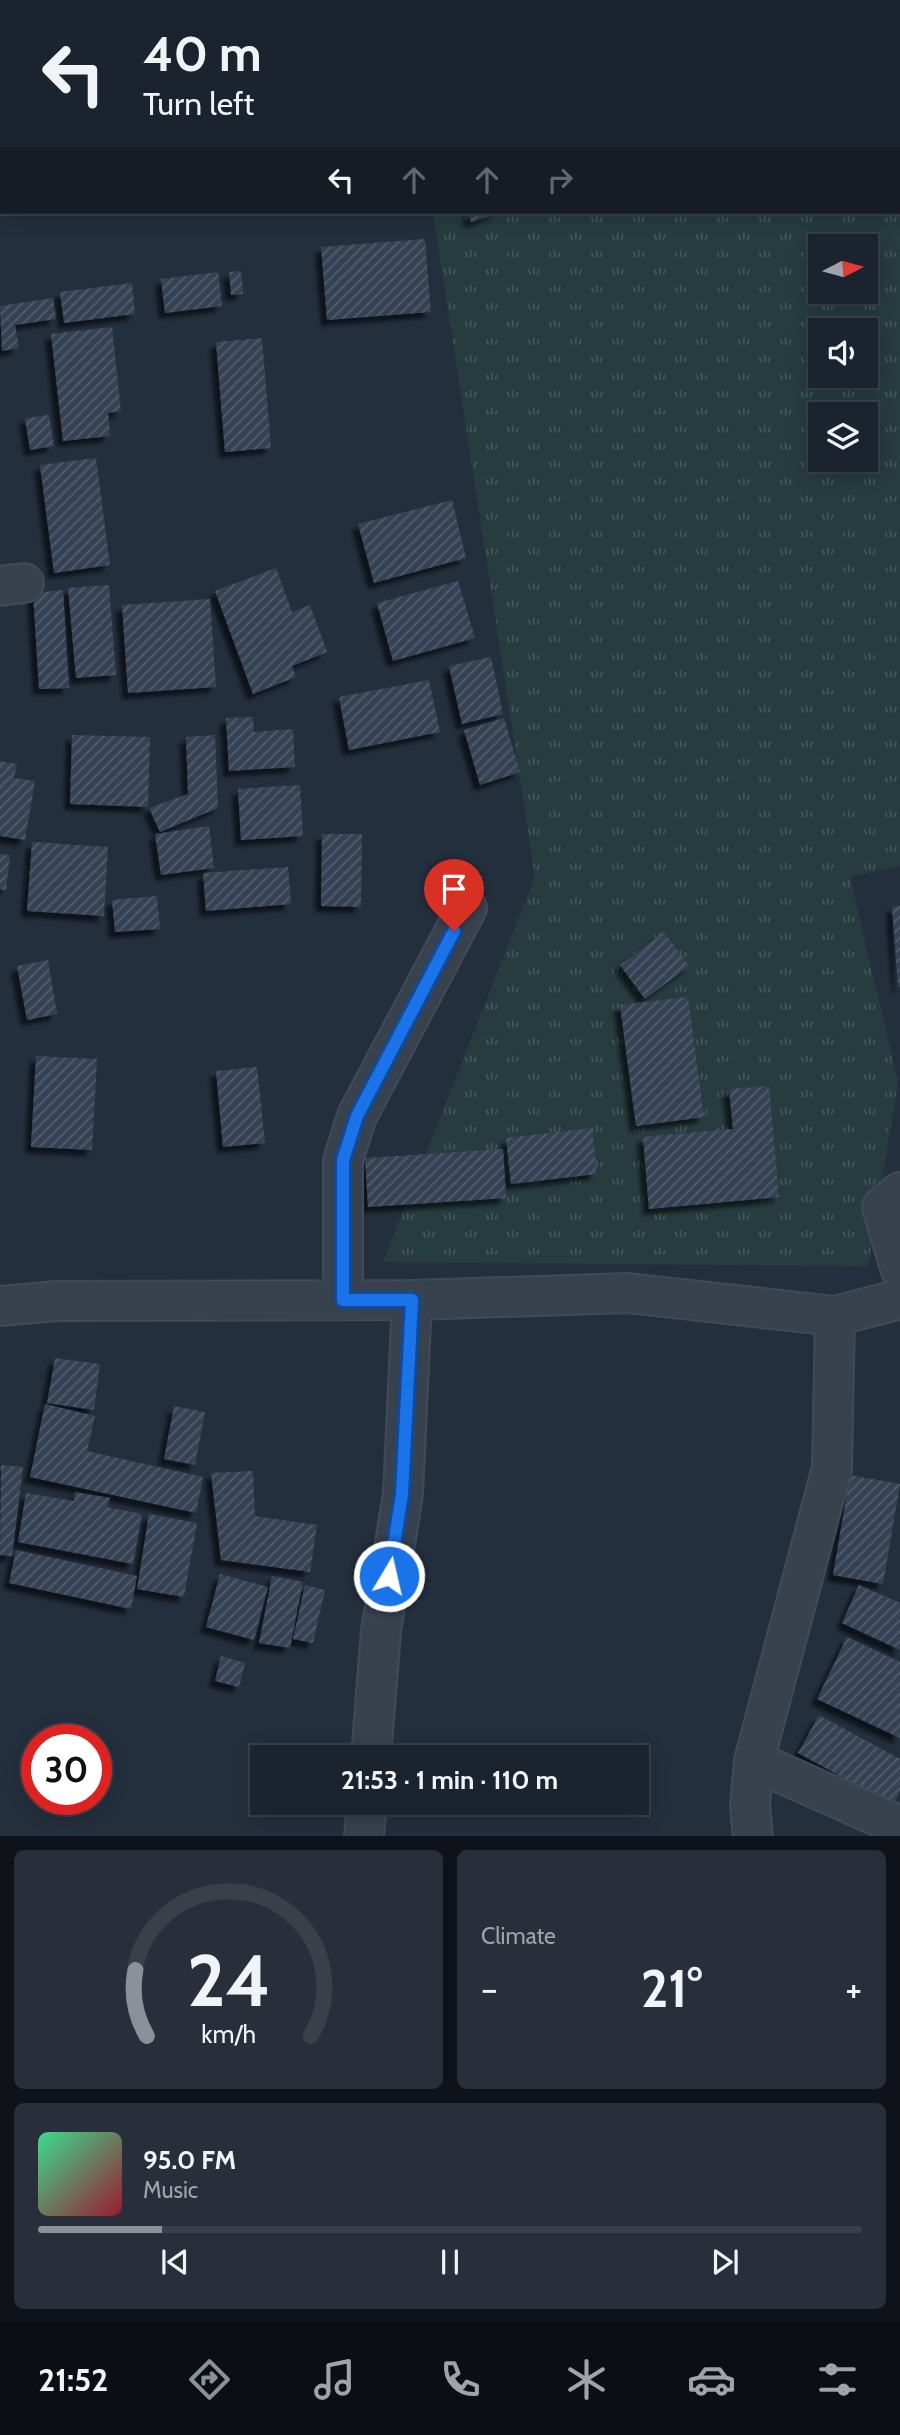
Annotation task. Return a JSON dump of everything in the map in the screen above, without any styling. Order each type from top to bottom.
[{"type":"street","points":[[343,1300],[343,1160],[357,1116],[467,908]]},
{"type":"street","points":[[900,1192],[883,1207],[900,1268]]},
{"type":"street","points":[[0,1307],[57,1301],[412,1300],[628,1293],[835,1316],[900,1299]]},
{"type":"street","points":[[372,1745],[381,1631],[402,1494],[412,1300]]},
{"type":"street","points":[[753,1836],[750,1805],[754,1761],[832,1468],[835,1316]]},
{"type":"street","points":[[754,1761],[900,1826]]},
{"type":"street","points":[[364,1836],[366,1815]]},
{"type":"green space","points":[[433,214],[900,214],[900,866],[850,877],[898,1082],[868,1266],[383,1262],[535,877]]},
{"type":"building","points":[[469,214],[494,214],[471,222]]},
{"type":"building","points":[[425,239],[431,312],[327,320],[321,247]]},
{"type":"building","points":[[241,271],[243,294],[231,295],[229,272]]},
{"type":"building","points":[[218,272],[222,306],[165,313],[161,279]]},
{"type":"building","points":[[132,283],[135,314],[64,323],[60,292]]},
{"type":"building","points":[[53,298],[56,319],[15,325],[19,348],[2,351],[0,306]]},
{"type":"building","points":[[112,327],[121,411],[108,413],[110,436],[63,441],[51,334]]},
{"type":"building","points":[[262,338],[271,448],[225,452],[216,342]]},
{"type":"building","points":[[49,415],[54,446],[30,450],[25,418]]},
{"type":"building","points":[[96,458],[110,565],[54,573],[40,465]]},
{"type":"building","points":[[452,500],[466,558],[374,583],[358,524]]},
{"type":"building","points":[[276,568],[292,612],[310,605],[327,652],[292,666],[296,677],[253,694],[215,591]]},
{"type":"building","points":[[458,581],[475,638],[393,661],[377,603]]},
{"type":"building","points":[[109,585],[116,675],[76,678],[68,588]]},
{"type":"building","points":[[63,590],[69,688],[39,689],[33,593]]},
{"type":"building","points":[[210,599],[216,687],[128,693],[122,605]]},
{"type":"building","points":[[491,657],[503,714],[462,724],[449,666]]},
{"type":"building","points":[[429,680],[440,732],[349,750],[339,697]]},
{"type":"building","points":[[253,717],[254,732],[293,729],[295,767],[229,771],[226,718]]},
{"type":"building","points":[[504,718],[520,772],[480,785],[464,730]]},
{"type":"building","points":[[72,735],[150,737],[148,807],[70,804]]},
{"type":"building","points":[[215,735],[218,808],[160,832],[149,808],[188,794],[186,737]]},
{"type":"building","points":[[0,761],[17,764],[14,778],[35,781],[25,840],[0,836]]},
{"type":"building","points":[[300,785],[303,836],[241,840],[238,789]]},
{"type":"building","points":[[209,826],[214,868],[161,875],[155,834]]},
{"type":"building","points":[[322,834],[362,834],[361,907],[321,906]]},
{"type":"building","points":[[32,842],[108,847],[104,916],[27,911]]},
{"type":"building","points":[[0,854],[10,855],[6,890],[0,889]]},
{"type":"building","points":[[288,867],[291,904],[206,911],[203,873]]},
{"type":"building","points":[[157,896],[160,929],[115,932],[112,900]]},
{"type":"building","points":[[900,906],[900,987],[898,987],[892,907]]},
{"type":"building","points":[[664,932],[689,966],[645,999],[620,965]]},
{"type":"building","points":[[48,960],[57,1014],[27,1020],[17,966]]},
{"type":"building","points":[[688,997],[704,1117],[636,1126],[620,1005]]},
{"type":"building","points":[[36,1056],[97,1059],[92,1150],[31,1147]]},
{"type":"building","points":[[257,1067],[265,1143],[223,1147],[216,1071]]},
{"type":"building","points":[[769,1086],[779,1197],[649,1209],[643,1137],[733,1129],[729,1089]]},
{"type":"building","points":[[592,1128],[597,1174],[511,1184],[506,1138]]},
{"type":"building","points":[[503,1149],[506,1198],[368,1207],[365,1158]]},
{"type":"building","points":[[55,1358],[100,1364],[94,1410],[47,1403]]},
{"type":"building","points":[[45,1404],[95,1416],[87,1451],[203,1477],[196,1513],[30,1477]]},
{"type":"building","points":[[174,1406],[205,1412],[195,1465],[164,1459]]},
{"type":"building","points":[[1,1465],[23,1467],[12,1556],[0,1555]]},
{"type":"building","points":[[253,1471],[255,1516],[317,1525],[310,1572],[221,1560],[211,1473]]},
{"type":"building","points":[[850,1475],[900,1484],[883,1584],[833,1575]]},
{"type":"building","points":[[75,1492],[110,1498],[107,1507],[142,1514],[133,1564],[18,1542],[26,1493],[74,1501]]},
{"type":"building","points":[[149,1514],[197,1523],[184,1597],[137,1589]]},
{"type":"building","points":[[16,1550],[137,1576],[131,1609],[9,1583]]},
{"type":"building","points":[[220,1574],[268,1587],[254,1640],[206,1627]]},
{"type":"building","points":[[272,1576],[303,1582],[290,1648],[259,1643]]},
{"type":"building","points":[[305,1585],[325,1590],[313,1643],[293,1639]]},
{"type":"building","points":[[859,1585],[900,1603],[900,1650],[842,1623]]},
{"type":"building","points":[[847,1637],[900,1662],[900,1738],[817,1699]]},
{"type":"building","points":[[221,1656],[245,1663],[239,1687],[215,1681]]},
{"type":"building","points":[[819,1715],[900,1759],[900,1791],[893,1805],[798,1753]]},
{"type":"route","points":[[389,1576],[402,1494],[412,1300],[343,1300],[343,1160],[357,1116],[454,931]]}]
